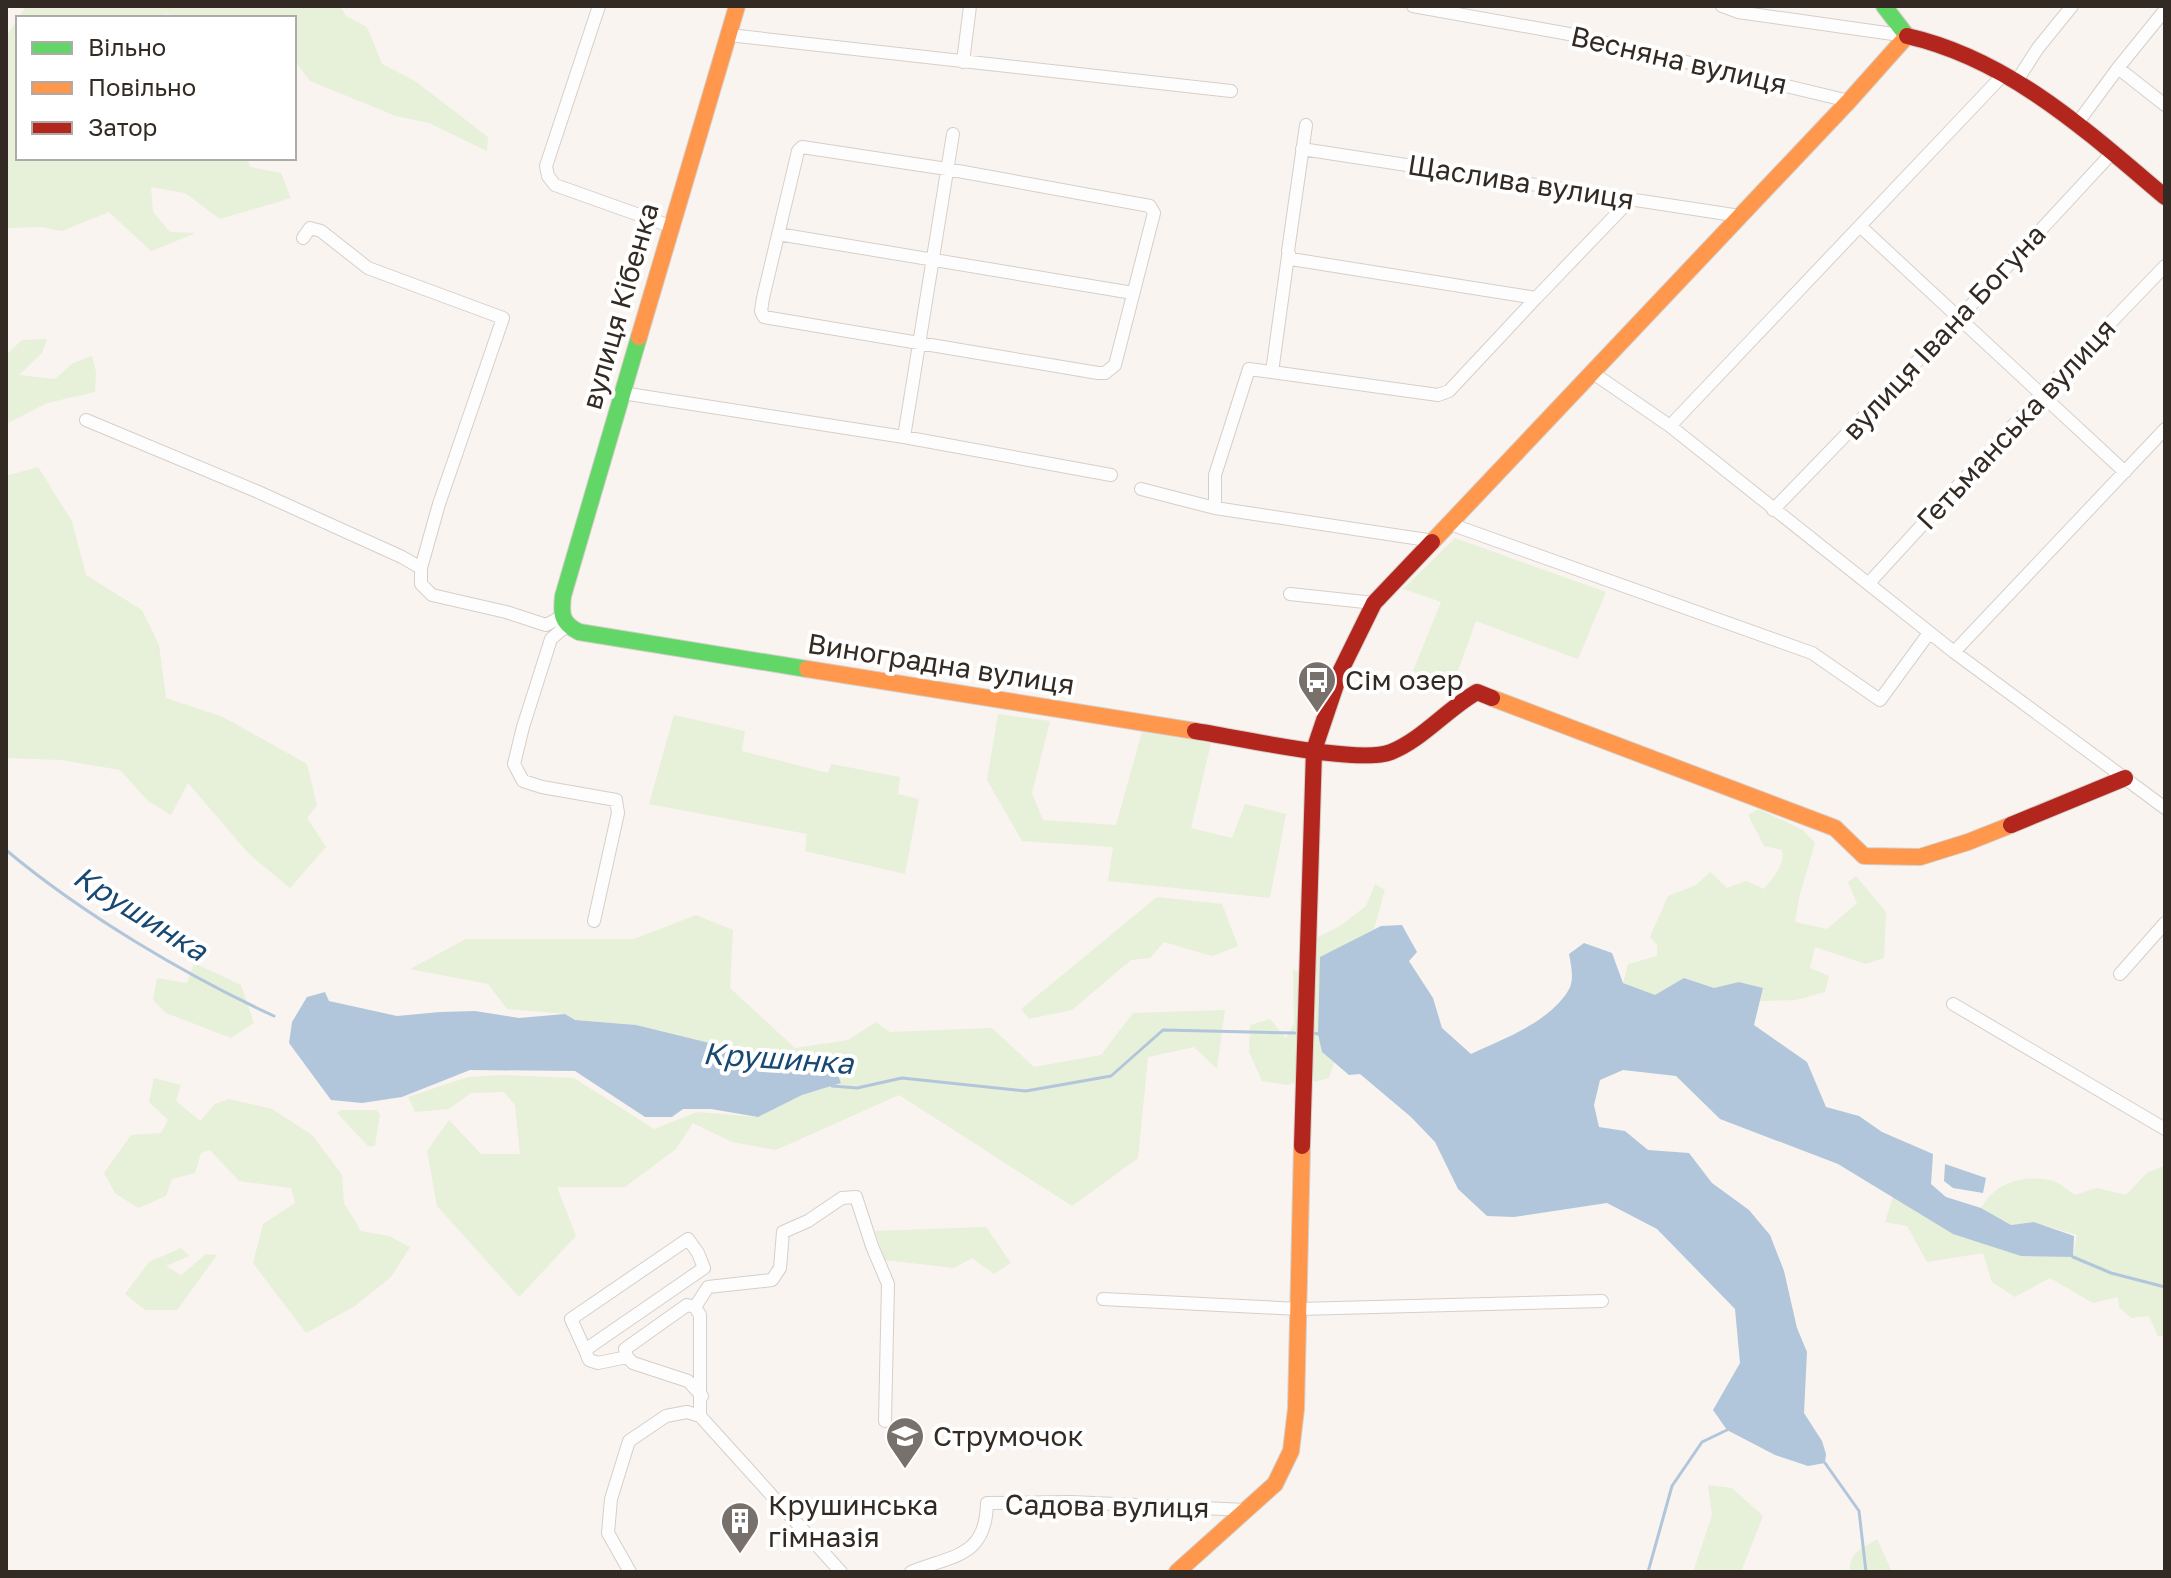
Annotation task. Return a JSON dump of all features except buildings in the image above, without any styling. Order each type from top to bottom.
[{"type":"street","points":[[599,6],[546,166],[548,176],[555,185],[670,226]]},
{"type":"street","name":"вулиця Кібенка","points":[[563,622],[563,596],[737,6]]},
{"type":"street","points":[[963,62],[970,6]]},
{"type":"street","name":"Весняна вулиця","points":[[1413,6],[1569,34],[1849,101]]},
{"type":"street","points":[[1722,6],[1738,12],[1925,38],[1965,54],[2010,78],[2076,125],[2165,197]]},
{"type":"street","points":[[1884,6],[1907,36]]},
{"type":"street","points":[[1670,426],[1861,227],[2010,78],[2072,6]]},
{"type":"street","points":[[2076,125],[2165,10]]},
{"type":"street","points":[[729,35],[1231,91]]},
{"type":"street","points":[[1177,1572],[1275,1484],[1291,1451],[1296,1409],[1305,986],[1314,750],[1341,670],[1374,603],[1907,36]]},
{"type":"street","points":[[2118,68],[2165,105]]},
{"type":"street","points":[[1272,372],[1306,125]]},
{"type":"street","points":[[904,437],[953,134]]},
{"type":"street","points":[[802,147],[947,169],[1150,206],[1154,213],[1115,365],[1105,373],[764,317],[761,311],[763,298],[798,151],[802,147]]},
{"type":"street","name":"Щаслива вулиця","points":[[1302,149],[1740,216]]},
{"type":"street","name":"вулиця Івана Богуна","points":[[1773,510],[1960,317],[2112,153]]},
{"type":"street","points":[[1215,508],[1215,475],[1249,369],[1438,395],[1449,391],[1631,199]]},
{"type":"street","points":[[1861,227],[2125,472]]},
{"type":"street","points":[[303,238],[310,228],[321,231],[368,268],[503,318],[439,504],[421,568],[421,584],[432,595],[546,625],[563,622]]},
{"type":"street","points":[[778,234],[1133,293]]},
{"type":"street","points":[[1288,256],[1291,259],[1536,298]]},
{"type":"street","name":"Гетьманська вулиця","points":[[1869,583],[2042,394],[2165,266]]},
{"type":"street","points":[[1593,373],[1670,426],[1929,633],[2165,808]]},
{"type":"street","points":[[622,393],[904,437],[1111,475]]},
{"type":"street","points":[[86,420],[283,503],[421,568]]},
{"type":"street","points":[[1954,652],[2165,429]]},
{"type":"street","points":[[1141,489],[1215,508],[1434,541]]},
{"type":"street","points":[[1450,524],[1812,653],[1880,700],[1929,633]]},
{"type":"street","points":[[1290,594],[1374,603]]},
{"type":"street","points":[[563,622],[551,639],[514,764],[523,781],[616,800],[618,813],[594,921]]},
{"type":"street","name":"Виноградна вулиця","points":[[563,622],[594,635],[1314,750],[1375,757],[1399,751],[1457,701],[1477,692],[1835,828],[1864,856],[1920,857],[1968,842],[2125,778]]},
{"type":"street","points":[[2120,974],[2165,923]]},
{"type":"street","points":[[1953,1004],[2165,1129]]},
{"type":"street","points":[[708,1287],[772,1280],[780,1268],[783,1232],[808,1221],[842,1198],[856,1197],[888,1284],[885,1421]]},
{"type":"street","points":[[627,1357],[598,1363],[589,1360],[571,1319],[688,1239],[698,1253],[708,1287],[695,1307]]},
{"type":"street","points":[[585,1350],[704,1268]]},
{"type":"street","points":[[1103,1299],[1299,1309],[1602,1301]]},
{"type":"street","points":[[700,1416],[702,1396],[700,1315],[695,1307],[687,1305],[625,1349],[633,1363],[688,1381],[702,1396]]},
{"type":"street","points":[[630,1572],[608,1533],[611,1499],[629,1441],[666,1416],[687,1412],[700,1416],[841,1572]]},
{"type":"street","name":"Садова вулиця","points":[[911,1572],[934,1562],[964,1555],[982,1533],[987,1520],[987,1503],[1071,1502],[1246,1510]]},
{"type":"green space","points":[[26,6],[340,6],[346,16],[367,27],[382,64],[415,81],[488,137],[487,151],[429,123],[396,116],[310,81],[296,63],[296,16],[19,16]]},
{"type":"green space","points":[[16,21],[16,160],[248,160],[250,167],[281,173],[291,198],[220,219],[185,193],[151,187],[153,212],[170,232],[196,233],[151,251],[109,212],[62,231],[41,227],[6,228],[6,37]]},
{"type":"green space","points":[[47,339],[42,353],[19,375],[55,379],[73,363],[92,356],[96,372],[95,392],[47,403],[6,424],[6,355],[22,340]]},
{"type":"green space","points":[[38,467],[72,521],[86,575],[142,610],[159,645],[166,698],[223,717],[307,764],[317,805],[307,818],[326,847],[290,888],[249,854],[188,783],[171,815],[148,801],[120,770],[62,760],[6,758],[6,476]]},
{"type":"green space","points":[[1455,538],[1606,592],[1578,659],[1476,621],[1452,687],[1413,671],[1441,602],[1403,589]]},
{"type":"green space","points":[[998,714],[1050,721],[1032,793],[1043,820],[1116,825],[1142,732],[1211,743],[1191,828],[1232,838],[1245,804],[1286,814],[1270,898],[1108,881],[1113,847],[1022,841],[987,780]]},
{"type":"green space","points":[[674,715],[745,731],[742,751],[828,773],[831,764],[900,777],[898,794],[919,799],[905,874],[805,851],[807,834],[649,804]]},
{"type":"green space","points":[[1758,809],[1803,830],[1815,843],[1795,922],[1827,929],[1857,903],[1848,882],[1856,876],[1886,912],[1884,958],[1866,964],[1815,947],[1810,968],[1829,976],[1825,992],[1796,1000],[1760,1001],[1763,988],[1739,982],[1714,988],[1684,978],[1656,996],[1623,983],[1628,964],[1657,956],[1657,945],[1650,937],[1668,896],[1696,885],[1710,872],[1727,888],[1746,881],[1764,889],[1771,880],[1780,866],[1782,850],[1764,846],[1748,815]]},
{"type":"green space","points":[[1375,884],[1385,890],[1374,929],[1320,958],[1322,1052],[1334,1063],[1329,1078],[1315,1082],[1310,1078],[1310,941],[1340,926],[1366,906]]},
{"type":"green space","points":[[1157,897],[1222,904],[1238,946],[1212,956],[1164,942],[1150,958],[1131,960],[1072,1010],[1029,1019],[1021,1009]]},
{"type":"green space","points":[[696,915],[733,930],[730,988],[795,1048],[848,1040],[876,1022],[890,1032],[992,1028],[1034,1067],[1101,1055],[1133,1013],[1225,1010],[1217,1069],[1194,1047],[1148,1057],[1138,1158],[1072,1206],[899,1095],[776,1150],[732,1142],[693,1123],[676,1149],[625,1187],[557,1187],[576,1236],[519,1297],[437,1206],[427,1151],[449,1120],[481,1154],[520,1154],[515,1105],[504,1092],[471,1093],[449,1109],[415,1112],[408,1097],[468,1077],[574,1078],[654,1129],[697,1112],[758,1117],[802,1095],[841,1083],[829,1055],[798,1063],[636,1025],[575,1020],[565,1014],[507,1009],[488,984],[410,969],[466,939],[634,939]]},
{"type":"green space","points":[[194,963],[241,985],[254,1023],[231,1038],[166,1013],[153,1000],[157,978],[187,983]]},
{"type":"green space","points":[[1293,970],[1299,972],[1299,1081],[1288,1085],[1262,1081],[1249,1052],[1250,1025],[1270,1019],[1286,1038],[1294,1024]]},
{"type":"green space","points":[[154,1078],[181,1085],[176,1101],[200,1121],[215,1104],[229,1099],[272,1109],[312,1135],[342,1175],[344,1203],[361,1231],[389,1236],[410,1247],[391,1277],[355,1306],[306,1333],[253,1263],[263,1224],[295,1203],[291,1188],[239,1181],[210,1150],[201,1153],[195,1173],[172,1179],[166,1196],[138,1208],[115,1193],[104,1173],[131,1135],[161,1133],[168,1120],[149,1102]]},
{"type":"green space","points":[[341,1110],[376,1110],[380,1114],[375,1146],[368,1146],[337,1113]]},
{"type":"green space","points":[[2165,1166],[2165,1336],[2158,1336],[2149,1316],[2131,1318],[2119,1307],[2118,1297],[2093,1303],[2050,1278],[2015,1297],[1992,1282],[1983,1253],[1927,1262],[1907,1226],[1885,1222],[1893,1197],[1953,1234],[2073,1257],[2077,1235],[2034,1222],[2011,1225],[1981,1208],[2003,1186],[2032,1179],[2056,1182],[2075,1195],[2097,1188],[2126,1195],[2148,1172]]},
{"type":"green space","points":[[986,1227],[1011,1263],[994,1274],[972,1258],[954,1268],[885,1260],[875,1231]]},
{"type":"green space","points":[[181,1248],[189,1256],[166,1266],[181,1275],[206,1254],[217,1255],[177,1310],[145,1310],[125,1294],[149,1262]]},
{"type":"green space","points":[[1708,1485],[1732,1488],[1763,1516],[1741,1572],[1693,1572],[1712,1515]]},
{"type":"green space","points":[[1877,1539],[1892,1572],[1850,1572],[1854,1556]]},
{"type":"water","points":[[1402,925],[1417,952],[1409,961],[1433,998],[1442,1028],[1471,1054],[1524,1029],[1549,1012],[1568,991],[1571,983],[1569,954],[1584,943],[1612,953],[1623,983],[1655,995],[1684,978],[1714,988],[1739,982],[1763,988],[1754,1025],[1807,1062],[1826,1107],[1859,1116],[1882,1132],[1933,1154],[1931,1184],[1946,1197],[1981,1208],[2011,1225],[2034,1222],[2074,1236],[2073,1257],[2021,1256],[1953,1234],[1838,1164],[1720,1119],[1676,1076],[1623,1070],[1600,1080],[1594,1105],[1599,1127],[1625,1131],[1648,1150],[1689,1153],[1712,1183],[1749,1210],[1770,1235],[1784,1271],[1797,1328],[1807,1352],[1804,1413],[1822,1441],[1826,1454],[1825,1463],[1808,1466],[1775,1455],[1727,1430],[1713,1410],[1740,1363],[1735,1309],[1657,1229],[1607,1203],[1514,1217],[1487,1216],[1458,1189],[1435,1142],[1411,1117],[1360,1074],[1349,1075],[1322,1052],[1318,1034],[1320,957],[1381,926]]},
{"type":"water","points":[[325,992],[329,1001],[397,1016],[475,1011],[519,1018],[565,1014],[575,1020],[636,1025],[798,1063],[830,1055],[841,1083],[802,1095],[758,1117],[711,1109],[683,1109],[672,1117],[645,1117],[575,1071],[470,1070],[402,1097],[362,1103],[331,1100],[289,1043],[292,1022],[307,997]]},
{"type":"water","points":[[1945,1164],[1986,1178],[1983,1193],[1953,1188],[1944,1181]]},
{"type":"waterway","name":"Крушинка","points":[[6,850],[67,897],[135,941],[205,982],[274,1016]]},
{"type":"waterway","name":"Крушинка","points":[[832,1086],[857,1088],[902,1078],[1026,1091],[1111,1076],[1163,1030],[1295,1033]]},
{"type":"waterway","points":[[1313,1033],[1318,1034]]},
{"type":"waterway","points":[[2073,1257],[2111,1273],[2165,1287]]},
{"type":"waterway","points":[[1648,1572],[1672,1486],[1702,1442],[1727,1430]]},
{"type":"waterway","points":[[1825,1463],[1859,1511],[1866,1572]]},
{"type":"traffic: fast","points":[[1884,6],[1907,36]]},
{"type":"traffic: fast","points":[[639,337],[563,596],[562,613],[566,621],[579,632],[807,669]]},
{"type":"traffic: slow","points":[[639,337],[737,6]]},
{"type":"traffic: slow","points":[[1432,542],[1907,36]]},
{"type":"traffic: slow","points":[[807,669],[1195,731]]},
{"type":"traffic: slow","points":[[1492,698],[1835,828],[1864,856],[1920,857],[2011,825]]},
{"type":"traffic: slow","points":[[1177,1572],[1275,1484],[1291,1451],[1296,1409],[1302,1146]]},
{"type":"traffic: jam","points":[[1907,36],[1944,47],[2013,80],[2076,123],[2165,197]]},
{"type":"traffic: jam","points":[[1302,1146],[1314,750],[1341,670],[1374,603],[1432,542]]},
{"type":"traffic: jam","points":[[1195,731],[1325,753],[1375,755],[1403,746],[1477,692],[1492,698]]},
{"type":"traffic: jam","points":[[2011,825],[2125,778]]},
{"type":"place","name":"Сім озер","points":[[1317,714]]},
{"type":"place","name":"Струмочок","points":[[905,1470]]},
{"type":"place","name":"Крушинська гімназія","points":[[740,1555]]}]
